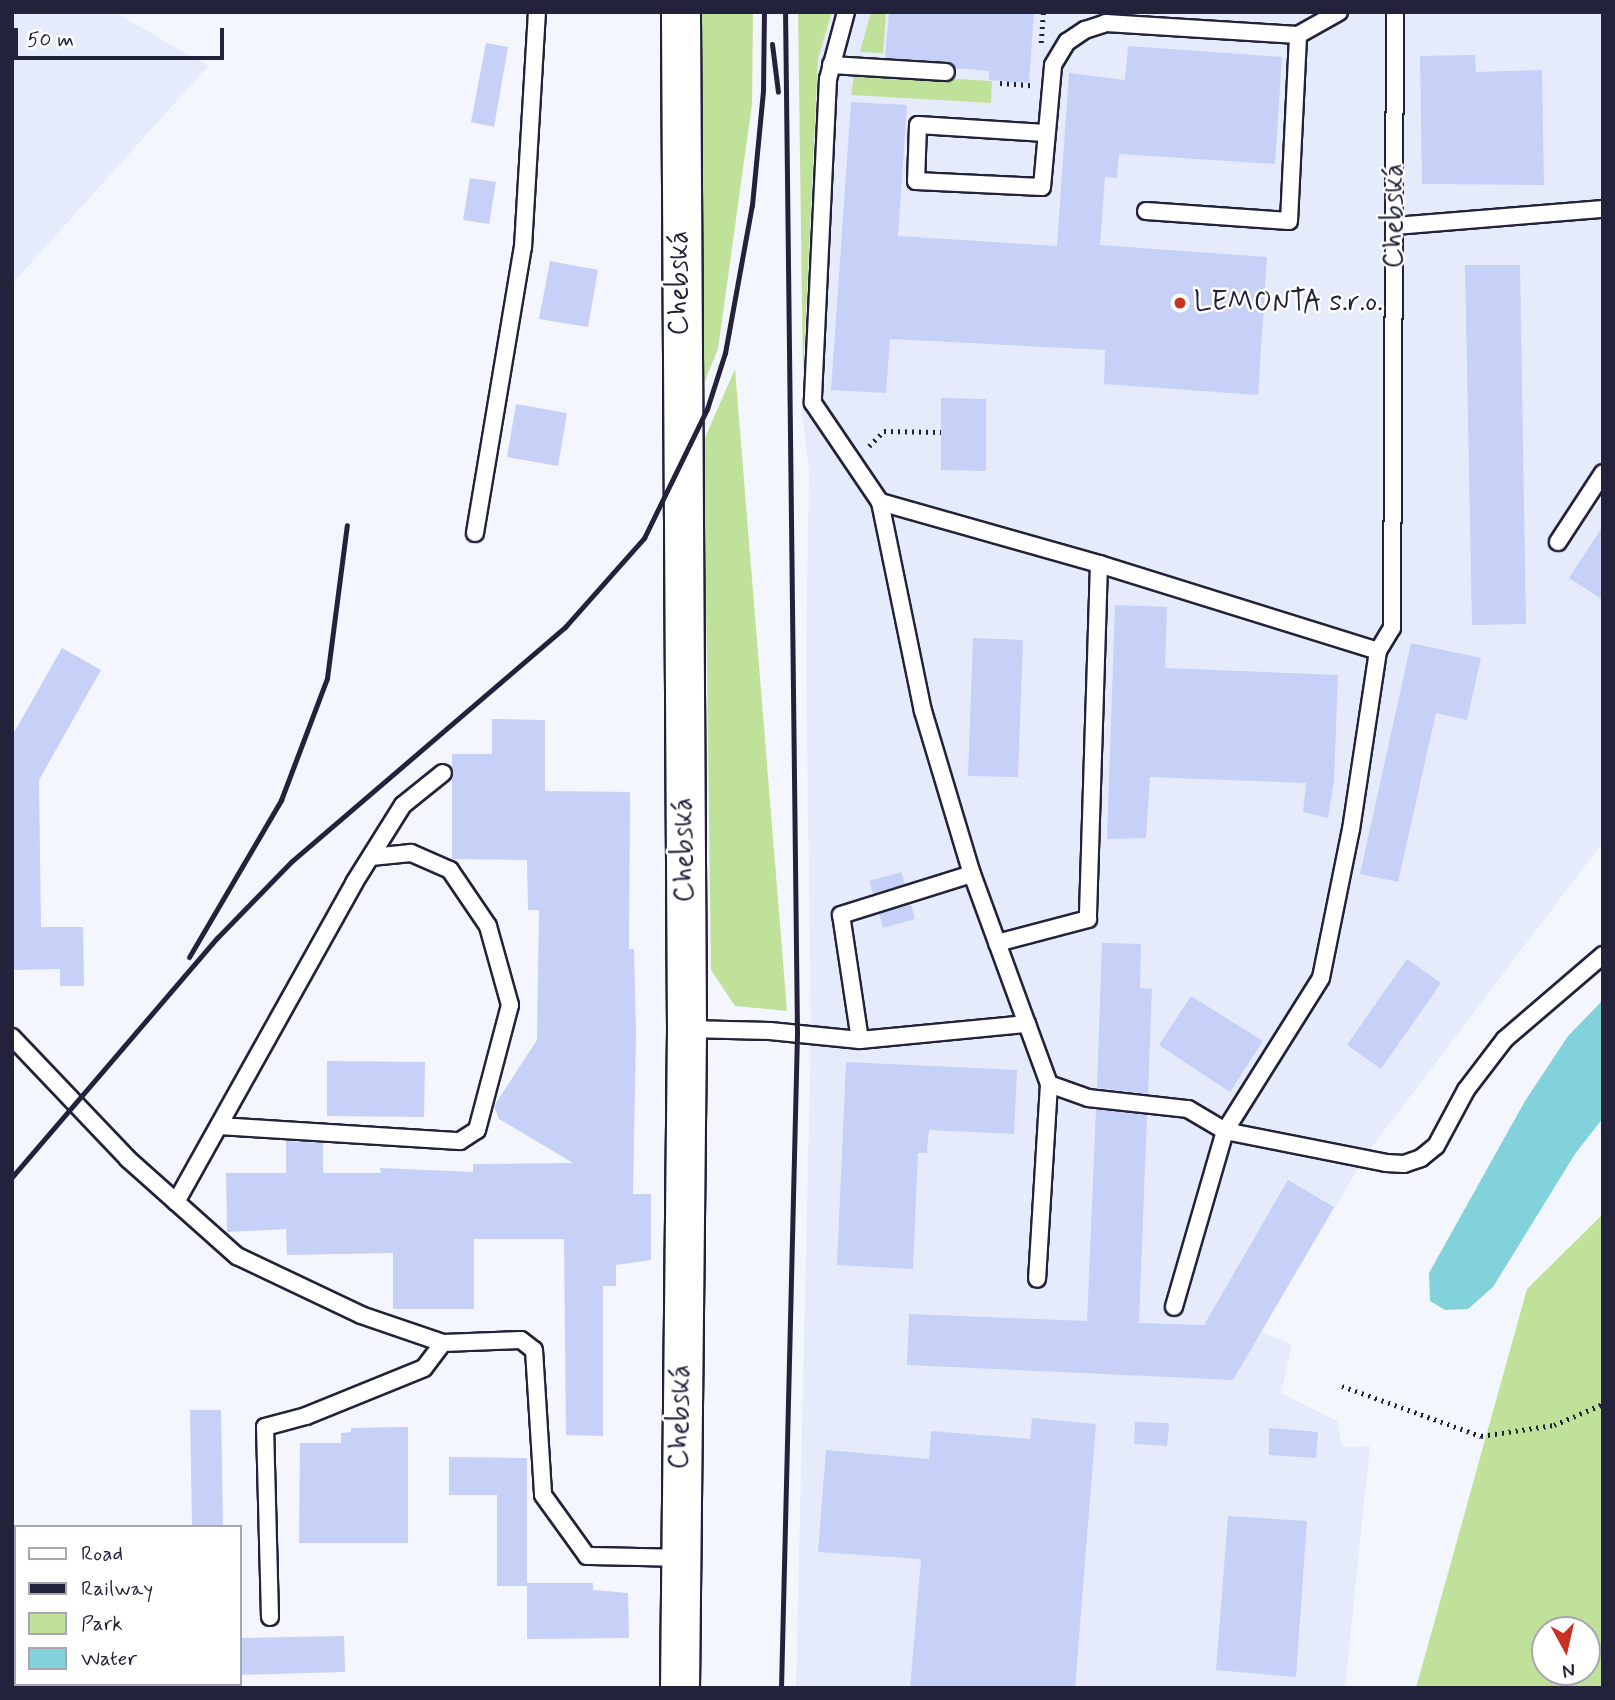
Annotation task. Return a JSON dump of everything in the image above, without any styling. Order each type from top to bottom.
[{"type":"street","name":"Chebská","points":[[680,1688],[687,1029],[681,12]]},
{"type":"lane","points":[[475,533],[523,247],[537,12]]},
{"type":"lane","points":[[846,12],[831,65],[813,403],[880,502],[923,711],[972,874],[1049,1084],[1037,1279]]},
{"type":"lane","points":[[1045,133],[918,125],[916,181],[1042,187],[1053,65],[1067,42],[1085,30],[1106,23],[1298,35],[1339,12]]},
{"type":"lane","name":"Chebská","points":[[1174,1307],[1225,1131],[1321,978],[1378,651],[1392,628],[1395,589],[1395,12]]},
{"type":"lane","points":[[1146,211],[1289,221],[1298,35]]},
{"type":"lane","points":[[831,65],[946,72]]},
{"type":"lane","points":[[1395,226],[1603,209]]},
{"type":"lane","points":[[1558,542],[1603,473]]},
{"type":"lane","points":[[880,502],[1099,564],[1378,651]]},
{"type":"lane","points":[[997,943],[1088,919],[1099,564]]},
{"type":"lane","points":[[176,1202],[403,805],[443,773]]},
{"type":"lane","points":[[219,1126],[460,1141],[477,1130],[510,1005],[488,926],[450,870],[411,853],[371,857]]},
{"type":"lane","points":[[860,1040],[841,915],[972,874]]},
{"type":"lane","points":[[1049,1084],[1088,1098],[1188,1109],[1225,1131],[1386,1163],[1404,1164],[1421,1158],[1436,1146],[1466,1090],[1505,1039],[1603,955]]},
{"type":"lane","points":[[687,1029],[770,1031],[860,1040],[1027,1024]]},
{"type":"lane","points":[[12,1037],[110,1141],[237,1256],[361,1315],[443,1343],[521,1340],[534,1350],[543,1494],[587,1556],[680,1558]]},
{"type":"lane","points":[[270,1617],[265,1427],[424,1368],[443,1343]]},
{"type":"path","points":[[1000,83],[1038,86]]},
{"type":"path","points":[[853,462],[884,431],[941,432]]},
{"type":"path","points":[[1342,1387],[1481,1436],[1554,1425],[1603,1404]]},
{"type":"shaded area","points":[[12,12],[114,12],[208,66],[12,284]]},
{"type":"shaded area","points":[[832,12],[1603,12],[1603,842],[1368,1152],[1261,1332],[1292,1344],[1281,1393],[1337,1421],[1342,1447],[1370,1446],[1345,1688],[796,1688],[811,1034],[806,658],[809,471],[802,412],[818,59]]},
{"type":"green space","points":[[699,12],[753,12],[752,104],[718,349],[704,383]]},
{"type":"green space","points":[[798,12],[832,12],[818,59],[803,378]]},
{"type":"green space","points":[[871,12],[886,12],[883,53],[860,52]]},
{"type":"green space","points":[[854,73],[992,81],[991,103],[851,95]]},
{"type":"green space","points":[[735,369],[787,1011],[735,1006],[711,970],[704,440]]},
{"type":"green space","points":[[1603,1214],[1603,1688],[1416,1688],[1527,1289]]},
{"type":"water","points":[[1603,1000],[1603,1118],[1575,1154],[1493,1287],[1468,1309],[1445,1310],[1430,1301],[1429,1273],[1525,1101],[1568,1036]]},
{"type":"building","points":[[889,12],[1034,12],[1029,83],[989,80],[989,71],[956,68],[947,62],[885,58]]},
{"type":"building","points":[[486,43],[508,47],[494,127],[471,122]]},
{"type":"building","points":[[1128,46],[1282,57],[1275,164],[1119,154],[1117,178],[1105,177],[1100,245],[1267,257],[1258,395],[1104,384],[1105,350],[890,339],[886,393],[831,390],[851,102],[907,105],[898,236],[1057,246],[1069,73],[1125,80]]},
{"type":"building","points":[[1475,55],[1476,72],[1542,70],[1544,185],[1422,184],[1420,56]]},
{"type":"building","points":[[470,178],[496,182],[489,224],[463,220]]},
{"type":"building","points":[[550,261],[598,270],[588,327],[539,319]]},
{"type":"building","points":[[1465,265],[1520,265],[1526,624],[1472,625]]},
{"type":"building","points":[[941,398],[986,399],[986,471],[941,470]]},
{"type":"building","points":[[516,404],[567,413],[558,466],[507,457]]},
{"type":"building","points":[[1603,526],[1603,600],[1569,578]]},
{"type":"building","points":[[1115,605],[1167,607],[1165,668],[1338,675],[1334,780],[1328,818],[1303,812],[1306,783],[1150,777],[1146,838],[1107,839]]},
{"type":"building","points":[[973,638],[1023,640],[1018,777],[968,776]]},
{"type":"building","points":[[1411,643],[1481,658],[1467,720],[1436,713],[1398,882],[1360,874]]},
{"type":"building","points":[[62,648],[101,670],[39,780],[41,927],[83,927],[84,986],[60,986],[60,969],[12,970],[12,736]]},
{"type":"building","points":[[492,719],[545,720],[545,791],[630,792],[629,949],[634,949],[636,1033],[633,1194],[651,1194],[651,1260],[616,1265],[616,1286],[603,1286],[603,1436],[566,1435],[564,1239],[474,1239],[474,1309],[393,1309],[393,1253],[287,1255],[286,1229],[227,1232],[226,1173],[286,1173],[286,1141],[323,1143],[323,1173],[381,1173],[380,1168],[473,1172],[473,1164],[573,1163],[499,1119],[494,1106],[537,1040],[539,910],[528,910],[527,860],[452,859],[452,754],[492,754]]},
{"type":"building","points":[[901,872],[905,884],[873,894],[869,881]]},
{"type":"building","points":[[911,904],[915,919],[883,928],[879,914]]},
{"type":"building","points":[[1102,943],[1141,944],[1140,988],[1152,989],[1148,1094],[1097,1088]]},
{"type":"building","points":[[1407,959],[1441,983],[1381,1069],[1347,1045]]},
{"type":"building","points":[[1191,996],[1263,1041],[1230,1092],[1159,1045]]},
{"type":"building","points":[[327,1061],[425,1062],[424,1117],[327,1116]]},
{"type":"building","points":[[846,1062],[1017,1070],[1014,1134],[929,1130],[927,1153],[918,1153],[913,1269],[837,1265]]},
{"type":"building","points":[[1096,1109],[1147,1115],[1139,1323],[1204,1325],[1288,1180],[1334,1207],[1233,1380],[907,1365],[909,1314],[1087,1321]]},
{"type":"building","points":[[190,1410],[221,1410],[223,1525],[192,1525]]},
{"type":"building","points":[[1032,1418],[1096,1424],[1075,1688],[910,1688],[921,1559],[818,1552],[826,1450],[929,1459],[931,1431],[1030,1439]]},
{"type":"building","points":[[1135,1422],[1169,1423],[1167,1446],[1134,1444]]},
{"type":"building","points":[[408,1427],[408,1543],[299,1543],[300,1443],[341,1443],[341,1433],[351,1432],[351,1428]]},
{"type":"building","points":[[1269,1428],[1318,1432],[1316,1458],[1269,1455]]},
{"type":"building","points":[[449,1457],[527,1458],[527,1583],[593,1583],[593,1590],[628,1593],[629,1638],[527,1639],[527,1586],[497,1586],[497,1495],[449,1495]]},
{"type":"building","points":[[1228,1516],[1307,1521],[1296,1677],[1216,1670]]},
{"type":"building","points":[[344,1636],[345,1672],[242,1675],[242,1638]]},
{"type":"railway","points":[[12,1177],[217,938],[292,861],[565,627],[644,538],[707,409],[725,353],[752,205],[763,90],[764,12]]},
{"type":"railway","points":[[781,1688],[797,1033],[785,12]]},
{"type":"railway","points":[[772,44],[778,92]]},
{"type":"railway","points":[[189,957],[281,800],[327,678],[347,525]]},
{"type":"place","name":"LEMONTA s.r.o.","points":[[1180,303]]}]
